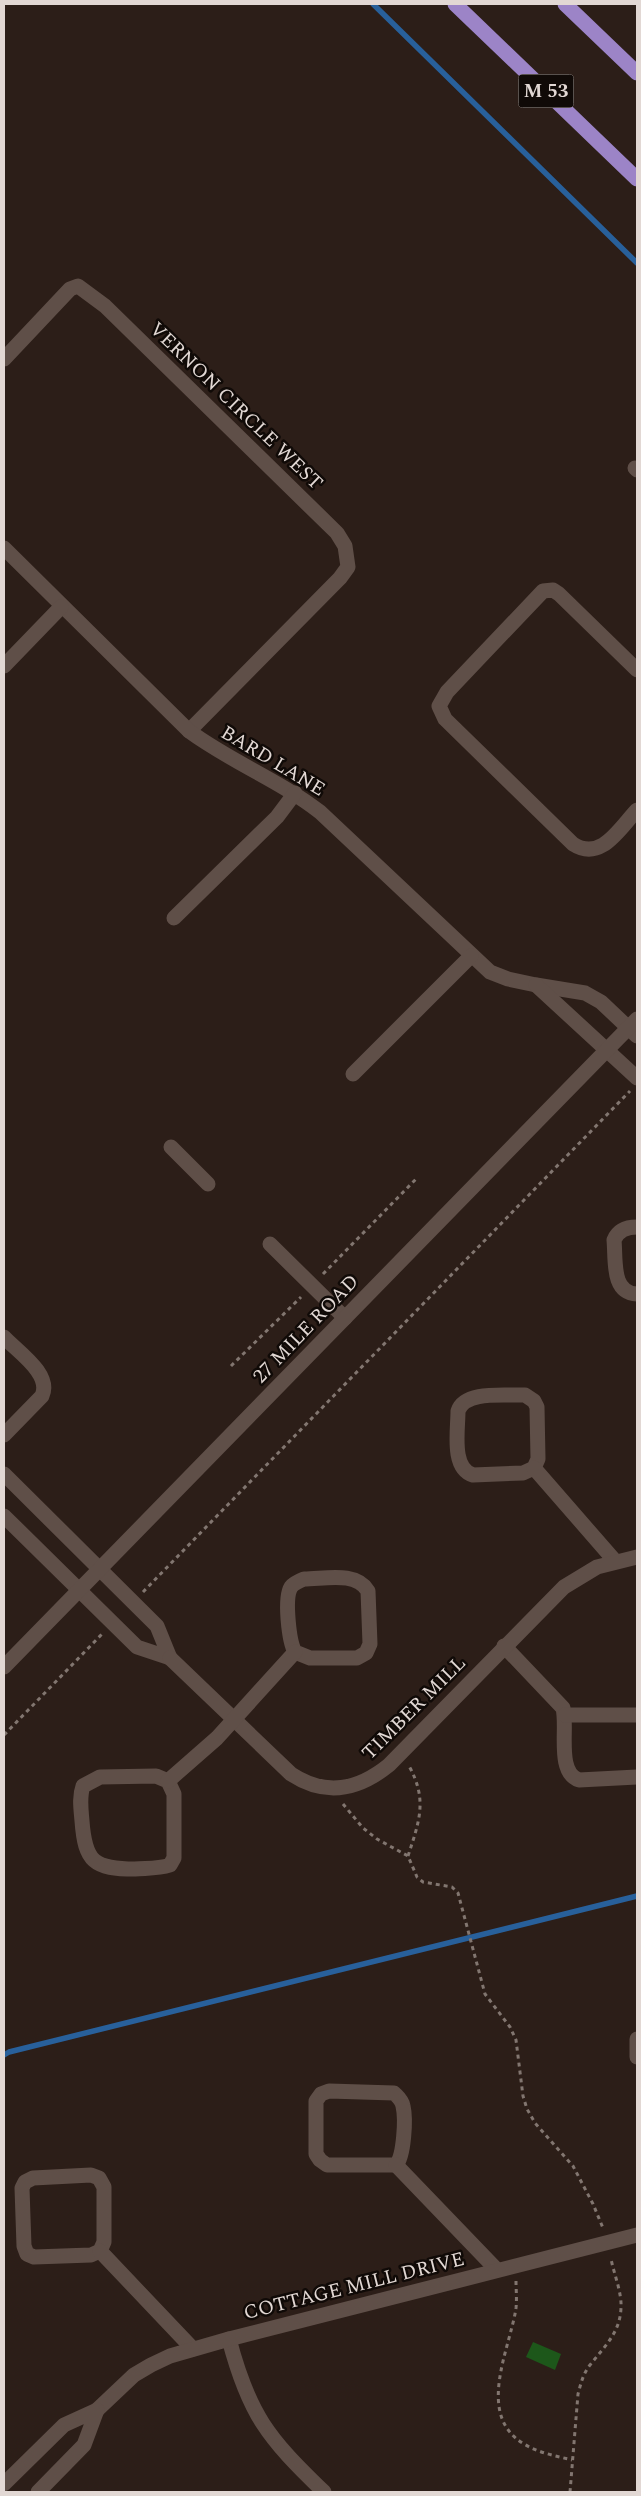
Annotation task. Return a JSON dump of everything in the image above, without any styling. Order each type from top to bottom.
[{"type":"highway","name":"M 53","points":[[455,4],[637,179]]},
{"type":"highway","points":[[565,4],[637,73]]},
{"type":"street","name":"VERNON CIRCLE WEST","points":[[4,359],[70,289],[78,286],[105,306],[337,533],[345,546],[348,567],[340,578],[190,730]]},
{"type":"street","name":"BARD LANE","points":[[4,548],[61,607],[190,730],[223,755],[295,793],[320,812],[490,972],[508,979],[536,985],[585,992],[635,1028]]},
{"type":"street","points":[[637,670],[559,594],[553,590],[543,591],[447,692],[440,706],[445,719],[566,837],[582,850],[594,850],[605,844],[637,810]]},
{"type":"street","points":[[4,666],[61,607]]},
{"type":"street","points":[[174,918],[276,817],[295,793]]},
{"type":"street","points":[[353,1074],[471,956]]},
{"type":"street","name":"BARD LANE","points":[[536,985],[577,1021],[636,1082]]},
{"type":"street","name":"27 MILE ROAD","points":[[4,1666],[606,1050],[635,1028]]},
{"type":"street","points":[[171,1147],[208,1184]]},
{"type":"street","points":[[637,1227],[623,1230],[617,1234],[614,1240],[618,1281],[625,1292],[637,1294]]},
{"type":"street","points":[[270,1244],[345,1318]]},
{"type":"street","points":[[4,1337],[44,1380],[42,1396],[4,1435]]},
{"type":"street","points":[[524,1395],[530,1397],[537,1408],[538,1459],[534,1468],[524,1473],[473,1476],[466,1473],[459,1462],[458,1411],[460,1405],[471,1397],[524,1395]]},
{"type":"street","points":[[534,1468],[615,1561]]},
{"type":"street","name":"TIMBER MILL","points":[[4,1474],[157,1626],[170,1658],[233,1720],[290,1774],[303,1782],[334,1788],[363,1783],[377,1775],[401,1753],[564,1587],[597,1567],[637,1557]]},
{"type":"street","name":"TIMBER MILL","points":[[4,1516],[137,1647],[170,1658]]},
{"type":"street","points":[[304,1579],[354,1579],[365,1586],[368,1591],[370,1644],[366,1653],[357,1658],[310,1658],[295,1652],[290,1638],[288,1595],[291,1587],[304,1579]]},
{"type":"street","points":[[504,1646],[558,1701],[565,1715],[566,1766],[573,1777],[579,1780],[637,1777]]},
{"type":"street","points":[[168,1781],[217,1738],[295,1652]]},
{"type":"street","points":[[565,1715],[637,1715]]},
{"type":"street","points":[[156,1776],[168,1781],[174,1794],[174,1858],[170,1865],[161,1868],[112,1869],[92,1860],[84,1843],[80,1794],[83,1786],[100,1777],[156,1776]]},
{"type":"street","points":[[637,2039],[637,2057]]},
{"type":"street","points":[[396,2165],[402,2156],[404,2108],[401,2100],[394,2093],[329,2091],[321,2094],[316,2101],[316,2154],[320,2160],[327,2165],[396,2165],[497,2270]]},
{"type":"street","points":[[91,2176],[100,2178],[104,2187],[104,2242],[100,2251],[91,2255],[34,2257],[27,2254],[24,2246],[22,2188],[26,2182],[33,2178],[91,2176]]},
{"type":"street","name":"COTTAGE MILL DRIVE","points":[[4,2484],[64,2425],[97,2410],[134,2375],[170,2356],[497,2270],[637,2236]]},
{"type":"street","points":[[100,2251],[193,2349]]},
{"type":"street","points":[[229,2339],[246,2396],[262,2425],[282,2451],[324,2492]]},
{"type":"street","name":"COTTAGE MILL DRIVE","points":[[38,2492],[84,2444],[97,2410]]},
{"type":"path","points":[[140,1595],[636,1082]]},
{"type":"path","points":[[333,1265],[417,1178]]},
{"type":"path","points":[[231,1366],[292,1306]]},
{"type":"path","points":[[4,1735],[105,1629]]},
{"type":"path","points":[[401,1753],[420,1791],[419,1821],[408,1856],[417,1877],[424,1882],[452,1887],[462,1902],[485,1994],[510,2027],[516,2040],[523,2096],[527,2109],[535,2123],[573,2166],[593,2204],[604,2231]]},
{"type":"path","points":[[334,1788],[346,1808],[363,1828],[391,1849],[408,1856]]},
{"type":"path","points":[[570,2492],[578,2394],[582,2378],[589,2366],[607,2345],[620,2320],[621,2306],[610,2254]]},
{"type":"path","points":[[513,2266],[516,2307],[499,2384],[500,2412],[522,2443],[536,2450],[572,2460]]},
{"type":"green space","points":[[533,2342],[561,2354],[555,2370],[526,2357]]},
{"type":"waterway","points":[[373,4],[637,263]]},
{"type":"waterway","points":[[4,2055],[9,2052],[637,1896]]}]
